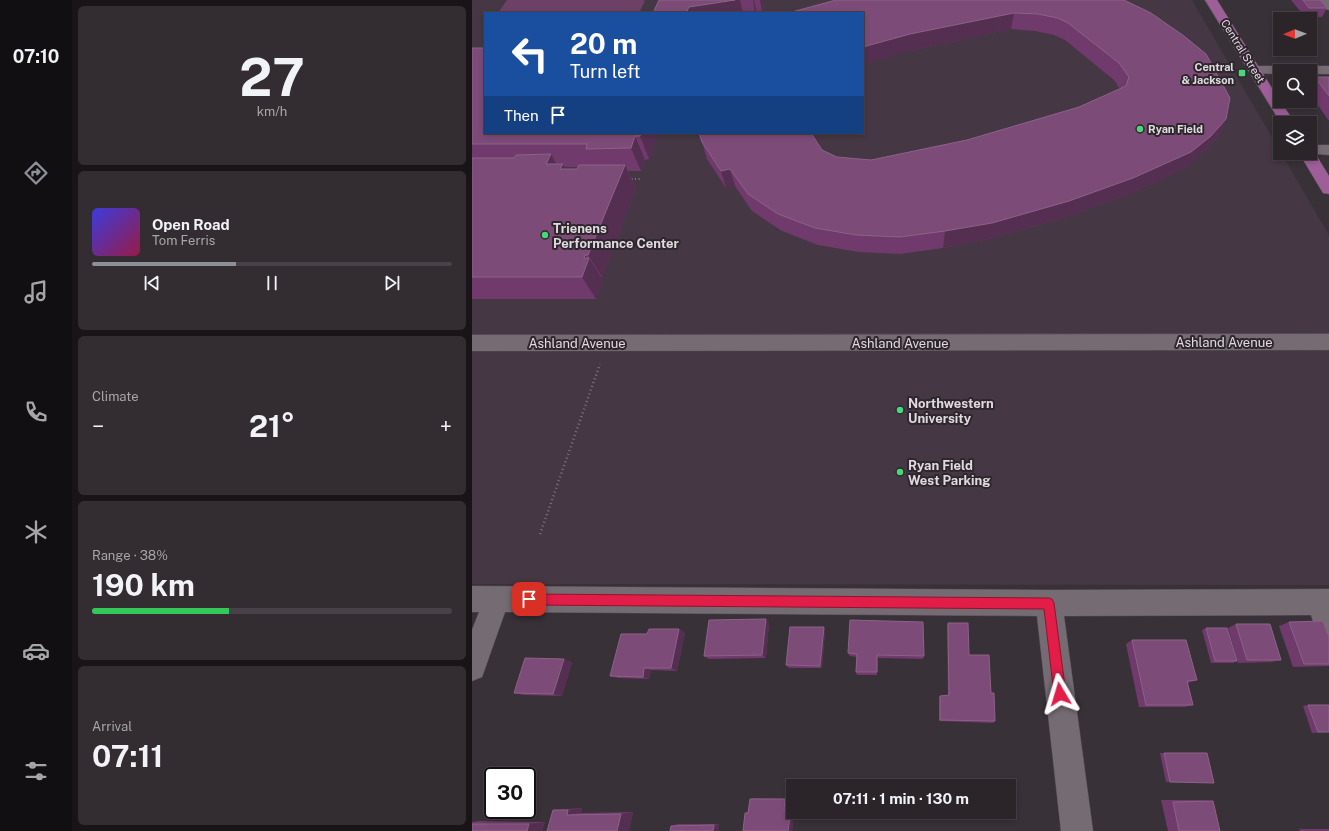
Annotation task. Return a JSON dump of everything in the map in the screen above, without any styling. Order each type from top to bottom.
[{"type":"main road","name":"Central Street","points":[[1211,0],[1284,116]]},
{"type":"main road","points":[[1311,160],[1329,189]]},
{"type":"street","points":[[1324,0],[1329,6]]},
{"type":"street","points":[[1255,70],[1329,70]]},
{"type":"street","points":[[1317,150],[1329,150]]},
{"type":"street","name":"Ashland Avenue","points":[[472,343],[1329,342]]},
{"type":"street","points":[[472,667],[485,599],[1049,603],[1324,602],[1329,629]]},
{"type":"street","points":[[1049,603],[1077,831]]},
{"type":"path","points":[[626,179],[640,178]]},
{"type":"path","points":[[540,534],[600,362]]},
{"type":"shaded area","name":"Northwestern University","points":[[472,0],[1192,0],[1273,139],[1273,160],[1285,160],[1329,235],[1329,585],[472,584]]},
{"type":"shaded area","points":[[507,0],[645,1],[640,12],[499,12]]},
{"type":"building","points":[[659,0],[735,0],[689,7],[686,12],[653,12]]},
{"type":"building","name":"Ryan Field","points":[[836,0],[1124,0],[1151,13],[1184,36],[1206,54],[1230,98],[1226,119],[1211,136],[1191,152],[1133,178],[1069,201],[992,223],[900,237],[856,235],[815,228],[778,214],[748,194],[730,169],[721,171],[702,142],[699,134],[812,134],[822,150],[837,157],[871,160],[967,140],[1079,107],[1126,86],[1129,77],[1119,63],[1068,23],[1058,18],[1038,14],[1014,13],[910,34],[864,47],[864,12],[792,12]]},
{"type":"building","points":[[1303,0],[1320,0],[1327,8],[1309,8]]},
{"type":"building","points":[[472,48],[484,48],[484,134],[641,134],[640,136],[635,136],[631,148],[586,149],[587,144],[472,144]]},
{"type":"building","points":[[1317,77],[1329,77],[1329,96],[1317,80]]},
{"type":"building","name":"Trienens Performance Center","points":[[551,154],[546,164],[563,164],[560,169],[577,169],[579,165],[625,165],[588,255],[585,255],[584,258],[589,258],[582,277],[472,277],[472,158],[514,158],[516,155]]},
{"type":"building","points":[[766,619],[762,655],[704,656],[709,620]]},
{"type":"building","points":[[850,620],[923,622],[924,656],[877,655],[877,672],[856,672],[857,654],[848,653]]},
{"type":"building","points":[[1323,621],[1329,637],[1329,664],[1304,664],[1289,622]]},
{"type":"building","points":[[948,623],[968,623],[969,655],[989,655],[991,693],[994,693],[995,721],[940,720],[940,696],[949,695]]},
{"type":"building","points":[[1236,624],[1270,624],[1281,660],[1247,660]]},
{"type":"building","points":[[790,627],[824,627],[820,666],[786,665]]},
{"type":"building","points":[[1206,628],[1227,628],[1237,661],[1215,661]]},
{"type":"building","points":[[649,629],[679,629],[671,668],[644,668],[643,677],[610,676],[621,634],[647,634]]},
{"type":"building","points":[[1132,640],[1186,640],[1197,680],[1187,681],[1193,705],[1146,705]]},
{"type":"building","points":[[525,658],[564,659],[553,694],[514,693]]},
{"type":"building","points":[[1308,705],[1329,705],[1329,732],[1318,732]]},
{"type":"building","points":[[1164,753],[1207,753],[1214,783],[1170,782]]},
{"type":"building","points":[[750,799],[785,799],[784,811],[786,811],[786,819],[790,819],[788,831],[743,831],[745,813],[748,813]]},
{"type":"building","points":[[1213,801],[1220,831],[1179,831],[1173,802]]},
{"type":"building","points":[[553,810],[568,810],[567,815],[621,814],[617,831],[547,831]]},
{"type":"building","points":[[472,824],[529,824],[527,831],[472,831]]},
{"type":"building","points":[[714,825],[713,831],[670,831],[671,826]]},
{"type":"place","name":"Central & Jackson","points":[[1242,73]]},
{"type":"place","name":"Ryan Field","points":[[1140,129]]},
{"type":"place","name":"Trienens Performance Center","points":[[545,235]]},
{"type":"place","name":"Northwestern University","points":[[900,410]]},
{"type":"place","name":"Ryan Field West Parking","points":[[900,472]]},
{"type":"route","points":[[529,599],[1049,603],[1060,694]]}]
